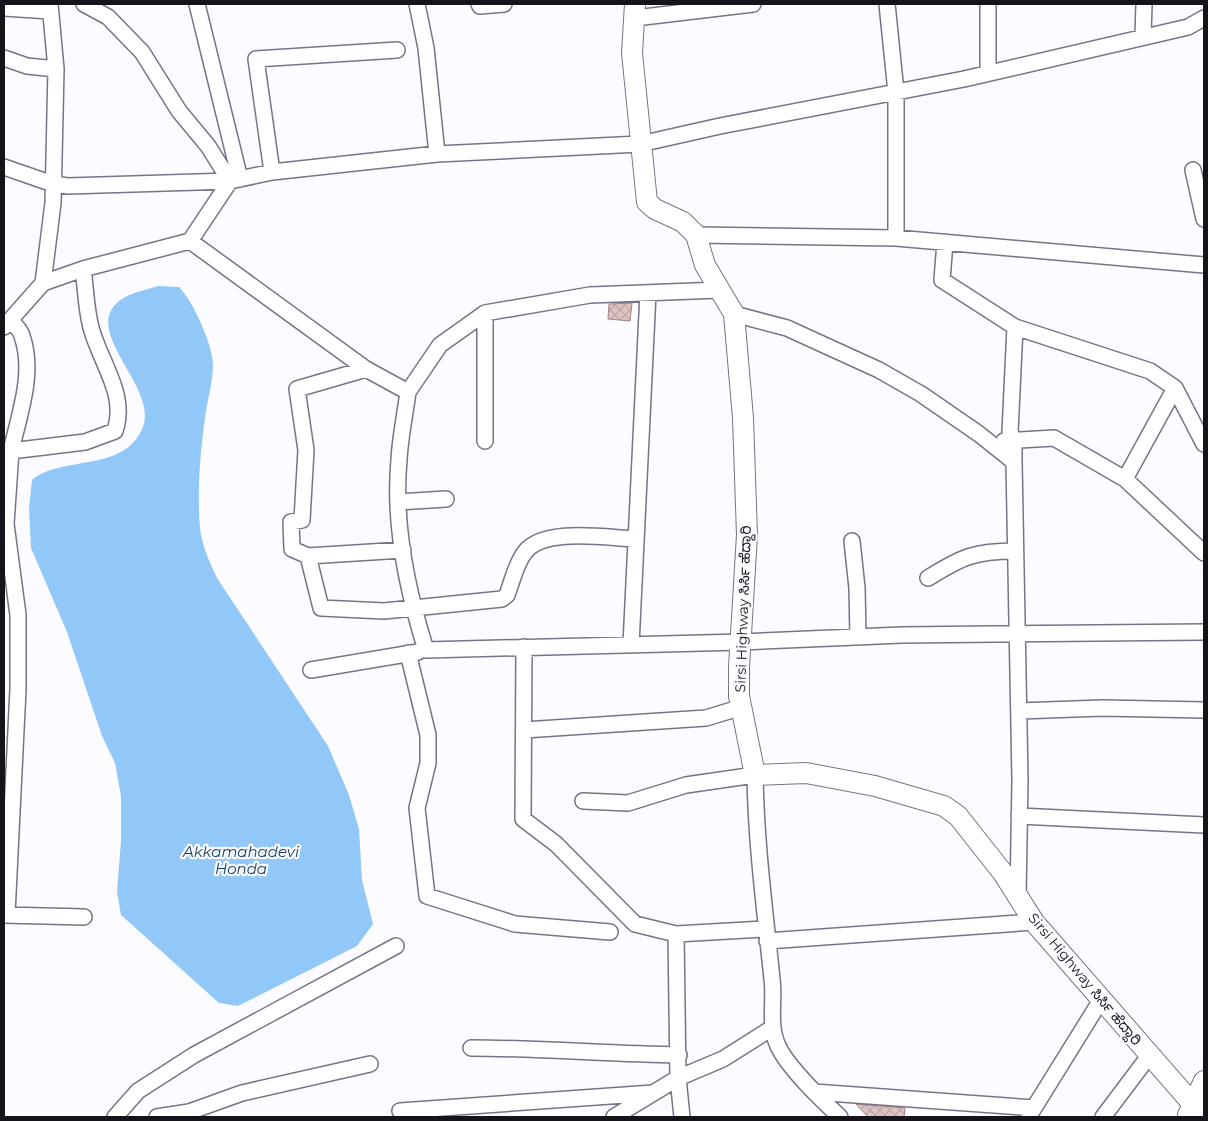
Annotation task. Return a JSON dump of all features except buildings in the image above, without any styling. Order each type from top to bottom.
[{"type":"main road","points":[[635,11],[632,54],[640,144],[648,202],[655,209],[682,222],[696,235]]},
{"type":"main road","name":"Sirsi Highway ಸಿರ್ಸಿ ಹೆದ್ದಾರಿ","points":[[696,235],[705,265],[734,314],[743,418],[747,535],[739,667],[742,707],[755,775],[806,773],[875,786],[944,806],[958,816],[1003,873],[1034,922],[1149,1056],[1193,1115]]},
{"type":"main road","points":[[1193,1115],[1204,1081]]},
{"type":"street","points":[[84,4],[108,17],[142,52],[179,111],[235,180]]},
{"type":"street","points":[[84,917],[5,914],[11,689],[18,615],[6,524],[11,451],[26,388],[25,353],[22,334],[7,324],[43,283],[83,269],[190,241],[235,180],[197,4]]},
{"type":"street","points":[[417,4],[426,48],[436,154]]},
{"type":"street","points":[[479,4],[480,6],[504,4]]},
{"type":"street","points":[[635,11],[754,4]]},
{"type":"street","points":[[887,4],[896,92],[896,238]]},
{"type":"street","points":[[988,4],[988,73]]},
{"type":"street","points":[[1143,37],[1144,4]]},
{"type":"street","points":[[4,8],[50,7],[56,69],[53,184],[43,283]]},
{"type":"street","points":[[4,167],[53,184],[68,186],[235,180],[272,172],[436,154],[640,144],[720,126],[988,73],[1188,27],[1204,18]]},
{"type":"street","points":[[272,172],[256,59],[397,50]]},
{"type":"street","points":[[4,58],[28,66],[56,69]]},
{"type":"street","points":[[1193,170],[1204,219]]},
{"type":"street","points":[[696,235],[896,238],[1204,265]]},
{"type":"street","points":[[190,241],[366,369],[408,392]]},
{"type":"street","points":[[945,242],[942,280],[1015,327],[1125,361],[1150,371],[1174,388],[1204,444]]},
{"type":"street","points":[[11,451],[85,442],[115,431],[119,417],[117,391],[91,329],[83,269]]},
{"type":"street","points":[[426,650],[412,608],[403,550],[398,502],[398,460],[408,392],[440,345],[485,313],[590,295],[720,290]]},
{"type":"street","points":[[631,644],[648,293]]},
{"type":"street","points":[[485,313],[485,441]]},
{"type":"street","points":[[734,314],[787,328],[879,370],[921,394],[1014,462]]},
{"type":"street","points":[[1015,327],[1010,432],[1014,441],[1019,711],[1020,816],[1018,897]]},
{"type":"street","points":[[366,369],[297,389],[306,450],[302,520],[291,522],[292,550],[308,556],[403,550]]},
{"type":"street","points":[[1125,479],[1174,388]]},
{"type":"street","points":[[989,442],[1054,438],[1125,479],[1204,553]]},
{"type":"street","points":[[398,502],[446,499]]},
{"type":"street","points":[[308,556],[321,608],[384,610],[502,599],[506,595],[524,553],[534,543],[557,536],[636,539]]},
{"type":"street","points":[[852,541],[857,588],[858,637]]},
{"type":"street","points":[[928,578],[958,560],[979,553],[1015,551]]},
{"type":"street","points":[[311,670],[426,650],[858,637],[1204,632]]},
{"type":"street","points":[[524,647],[523,819],[556,844],[635,924],[676,934],[766,935],[1034,922]]},
{"type":"street","points":[[408,653],[428,735],[428,763],[417,808],[427,896],[515,924],[610,932]]},
{"type":"street","points":[[524,730],[706,718],[742,707]]},
{"type":"street","points":[[1019,711],[1102,708],[1204,710]]},
{"type":"street","points":[[583,801],[628,803],[686,785],[755,775],[756,837],[772,981],[772,1028],[778,1048],[814,1092],[840,1117]]},
{"type":"street","points":[[1020,816],[1204,825]]},
{"type":"street","points":[[676,934],[678,1078],[682,1117]]},
{"type":"street","points":[[115,1117],[138,1092],[194,1055],[396,946]]},
{"type":"street","points":[[814,1092],[1031,1113],[1101,1000]]},
{"type":"street","points":[[614,1117],[678,1078],[723,1058],[772,1028]]},
{"type":"street","points":[[471,1048],[525,1048],[576,1053],[678,1056]]},
{"type":"street","points":[[1103,1117],[1149,1056]]},
{"type":"street","points":[[157,1117],[189,1112],[242,1093],[370,1064]]},
{"type":"street","points":[[400,1111],[653,1094]]},
{"type":"water","name":"Akkamahadevi Honda","points":[[158,286],[179,287],[190,302],[201,324],[212,356],[212,378],[205,418],[200,473],[200,528],[204,548],[217,578],[328,746],[349,795],[359,829],[362,880],[373,924],[357,946],[238,1006],[219,1003],[121,915],[117,892],[121,841],[121,796],[115,763],[102,736],[67,632],[31,548],[29,508],[32,480],[44,472],[91,462],[121,452],[133,443],[142,429],[145,413],[141,397],[114,345],[109,329],[110,314],[123,298]]}]
